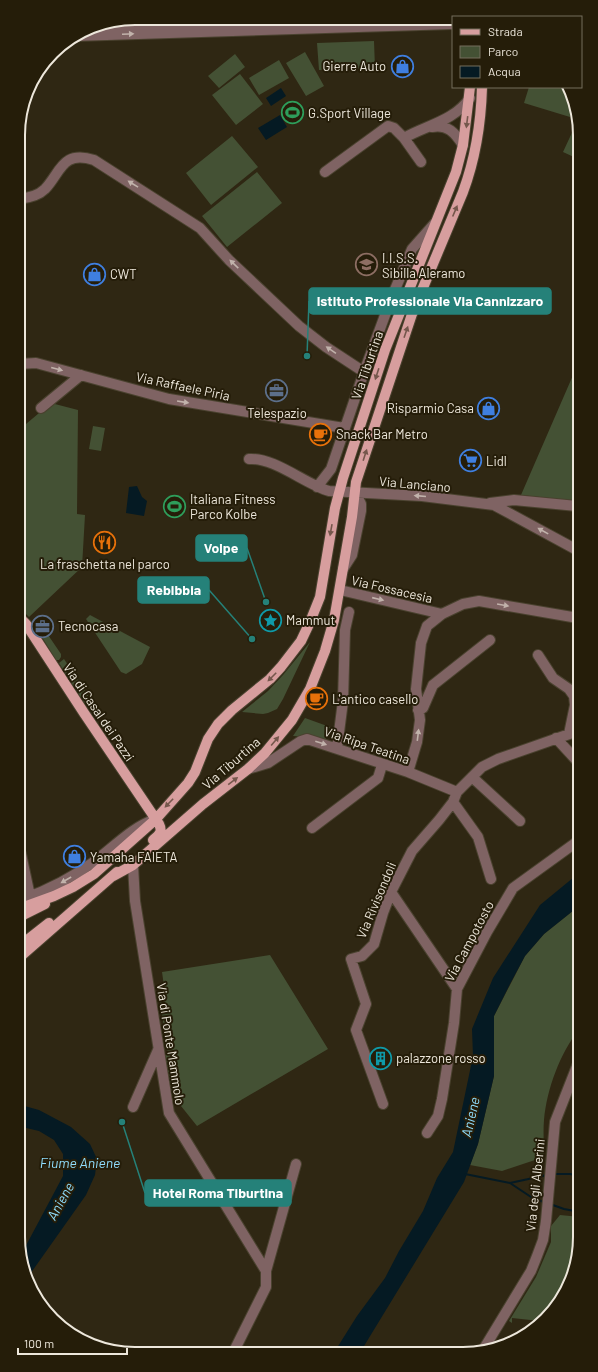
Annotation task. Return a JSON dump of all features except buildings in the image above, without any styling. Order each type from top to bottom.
[{"type":"main road","name":"Via Tiburtina","points":[[25,907],[73,887],[99,870],[156,819],[184,788],[195,772],[208,739],[218,724],[232,710],[265,683],[297,647],[310,622],[321,592],[334,513],[339,492],[384,350],[456,172],[463,145],[470,98],[470,88]]},
{"type":"main road","name":"Via Tiburtina","points":[[113,876],[133,865],[203,804],[248,769],[265,753],[287,726],[306,696],[332,630],[359,474],[412,314],[463,192],[469,174],[479,132],[482,88]]},
{"type":"main road","name":"Via di Casal dei Pazzi","points":[[25,623],[156,819]]},
{"type":"main road","name":"Via Tiburtina","points":[[25,953],[160,834],[161,828],[156,819]]},
{"type":"main road","points":[[25,914],[41,907],[54,896]]},
{"type":"main road","points":[[25,942],[67,910],[88,898]]},
{"type":"street","points":[[196,27],[219,25]]},
{"type":"street","points":[[89,35],[145,29],[289,25]]},
{"type":"street","points":[[113,27],[145,29]]},
{"type":"street","points":[[404,138],[459,111],[470,98]]},
{"type":"street","points":[[325,172],[388,126],[394,128],[404,138],[421,162]]},
{"type":"street","points":[[428,127],[439,126],[448,128],[456,134],[463,145]]},
{"type":"street","points":[[25,198],[35,196],[44,190],[59,168],[68,161],[79,158],[94,160],[200,228],[229,260],[299,326],[326,347],[364,372]]},
{"type":"street","name":"Via Tiburtina","points":[[317,487],[330,470],[391,299],[412,249],[437,220]]},
{"type":"street","name":"Via Raffaele Piria","points":[[25,364],[36,363],[169,399],[344,428]]},
{"type":"street","points":[[41,408],[81,375]]},
{"type":"street","name":"Via Lanciano","points":[[249,459],[260,460],[279,466],[317,487],[329,491],[422,496],[488,504],[498,507],[573,548]]},
{"type":"street","name":"Via Lanciano","points":[[488,504],[499,501],[514,500],[573,506]]},
{"type":"street","name":"Via Fossacesia","points":[[340,590],[442,614],[463,604],[479,601],[573,617]]},
{"type":"street","points":[[337,748],[343,701],[345,630],[349,612]]},
{"type":"street","points":[[408,772],[417,742],[420,720],[416,689],[421,642],[427,626],[442,614]]},
{"type":"street","points":[[418,710],[423,708],[433,685],[490,640]]},
{"type":"street","points":[[538,655],[553,678],[569,689],[573,695]]},
{"type":"street","name":"Via Rivisondoli","points":[[383,1104],[356,1030],[366,1004],[351,959],[362,956],[374,944],[391,892],[412,850],[453,802],[457,792],[482,767],[498,759],[573,732]]},
{"type":"street","points":[[556,738],[573,757]]},
{"type":"street","name":"Via Ripa Teatina","points":[[248,769],[268,763],[304,740],[311,740],[382,765],[408,772],[457,792]]},
{"type":"street","points":[[312,828],[378,778],[382,765]]},
{"type":"street","points":[[472,777],[520,821]]},
{"type":"street","points":[[453,802],[478,838],[491,879]]},
{"type":"street","name":"Via Tiburtina","points":[[25,898],[55,886],[79,873],[133,830],[156,819]]},
{"type":"street","name":"Via Campotosto","points":[[427,1133],[438,1116],[442,1099],[454,1023],[457,989],[487,932],[513,888],[573,844]]},
{"type":"street","name":"Via di Ponte Mammolo","points":[[133,865],[135,901],[169,1113],[266,1271]]},
{"type":"street","points":[[391,892],[457,989]]},
{"type":"street","points":[[133,1107],[158,1050]]},
{"type":"street","name":"Via degli Alberini","points":[[487,1344],[533,1267],[543,1240],[555,1122],[573,1076]]},
{"type":"street","points":[[236,1347],[266,1287],[266,1271],[296,1164]]},
{"type":"green space","points":[[374,41],[375,68],[319,70],[317,43]]},
{"type":"green space","points":[[305,52],[324,86],[306,96],[286,63]]},
{"type":"green space","points":[[235,54],[245,67],[219,88],[208,76]]},
{"type":"green space","points":[[279,60],[289,78],[259,95],[249,78]]},
{"type":"green space","points":[[240,74],[263,104],[236,125],[212,95]]},
{"type":"green space","points":[[529,88],[562,88],[571,115],[570,117],[524,103]]},
{"type":"green space","points":[[573,131],[573,157],[563,152]]},
{"type":"green space","points":[[232,136],[258,167],[211,205],[186,173]]},
{"type":"green space","points":[[257,172],[282,203],[227,247],[202,216]]},
{"type":"green space","points":[[573,375],[573,501],[521,495]]},
{"type":"green space","points":[[51,403],[78,410],[77,514],[85,515],[82,567],[29,617],[25,613],[26,424]]},
{"type":"green space","points":[[93,426],[105,428],[101,451],[89,449]]},
{"type":"green space","points":[[90,615],[150,647],[142,664],[126,674],[121,672],[86,619]]},
{"type":"green space","points":[[37,625],[44,629],[61,654],[59,660],[56,660],[37,629]]},
{"type":"green space","points":[[310,642],[277,709],[263,714],[242,712],[268,691]]},
{"type":"green space","points":[[64,659],[92,701],[90,705],[87,706],[85,704],[59,663]]},
{"type":"green space","points":[[305,718],[330,727],[325,742],[308,737],[293,736]]},
{"type":"green space","points":[[573,911],[573,1038],[560,1060],[548,1096],[544,1120],[544,1157],[502,1171],[470,1165],[478,1144],[494,1076],[494,1016],[525,956],[544,934]]},
{"type":"green space","points":[[270,955],[328,1049],[197,1126],[173,1096],[164,1056],[168,1054],[159,995],[165,993],[162,972]]},
{"type":"green space","points":[[560,1215],[573,1216],[573,1245],[565,1279],[555,1298],[541,1315],[534,1320],[512,1318],[512,1323],[509,1321],[536,1277],[551,1242],[551,1226]]},
{"type":"water","points":[[281,88],[286,96],[271,106],[266,98]]},
{"type":"water","points":[[280,115],[287,127],[266,140],[258,128]]},
{"type":"water","points":[[137,486],[142,497],[147,501],[144,516],[126,513],[129,487]]},
{"type":"water","name":"Aniene","points":[[573,878],[573,911],[544,934],[525,956],[494,1016],[494,1076],[478,1144],[464,1182],[363,1347],[338,1347],[357,1316],[385,1278],[423,1211],[437,1178],[453,1152],[473,1056],[472,1029],[493,978],[540,905]]},
{"type":"water","name":"Fiume Aniene","points":[[25,1106],[39,1110],[71,1127],[90,1144],[97,1159],[95,1175],[86,1195],[31,1273],[26,1246],[63,1176],[63,1154],[54,1140],[39,1131],[25,1128]]},
{"type":"waterway","points":[[465,1174],[510,1183],[547,1175]]},
{"type":"waterway","points":[[553,1174],[573,1175]]},
{"type":"waterway","points":[[510,1183],[534,1199],[544,1202]]},
{"type":"waterway","points":[[550,1204],[573,1211]]},
{"type":"place","name":"Gierre Auto","points":[[402,66]]},
{"type":"place","name":"G.Sport Village","points":[[293,113]]},
{"type":"place","name":"I.I.S.S. Sibilla Aleramo","points":[[367,265]]},
{"type":"place","name":"CWT","points":[[94,274]]},
{"type":"place","name":"Istituto Professionale Via Cannizzaro","points":[[307,356]]},
{"type":"place","name":"Telespazio","points":[[277,391]]},
{"type":"place","name":"Risparmio Casa","points":[[489,408]]},
{"type":"place","name":"Snack Bar Metro","points":[[321,434]]},
{"type":"place","name":"Lidl","points":[[470,461]]},
{"type":"place","name":"Italiana Fitness Parco Kolbe","points":[[175,506]]},
{"type":"place","name":"La fraschetta nel parco","points":[[105,542]]},
{"type":"place","name":"Volpe","points":[[266,602]]},
{"type":"place","name":"Mammut","points":[[271,620]]},
{"type":"place","name":"Tecnocasa","points":[[43,626]]},
{"type":"place","name":"Rebibbia","points":[[252,639]]},
{"type":"place","name":"L'antico casello","points":[[317,699]]},
{"type":"place","name":"Yamaha FAIETA","points":[[74,857]]},
{"type":"place","name":"palazzone rosso","points":[[380,1058]]},
{"type":"place","name":"Hotel Roma Tiburtina","points":[[122,1122]]}]
